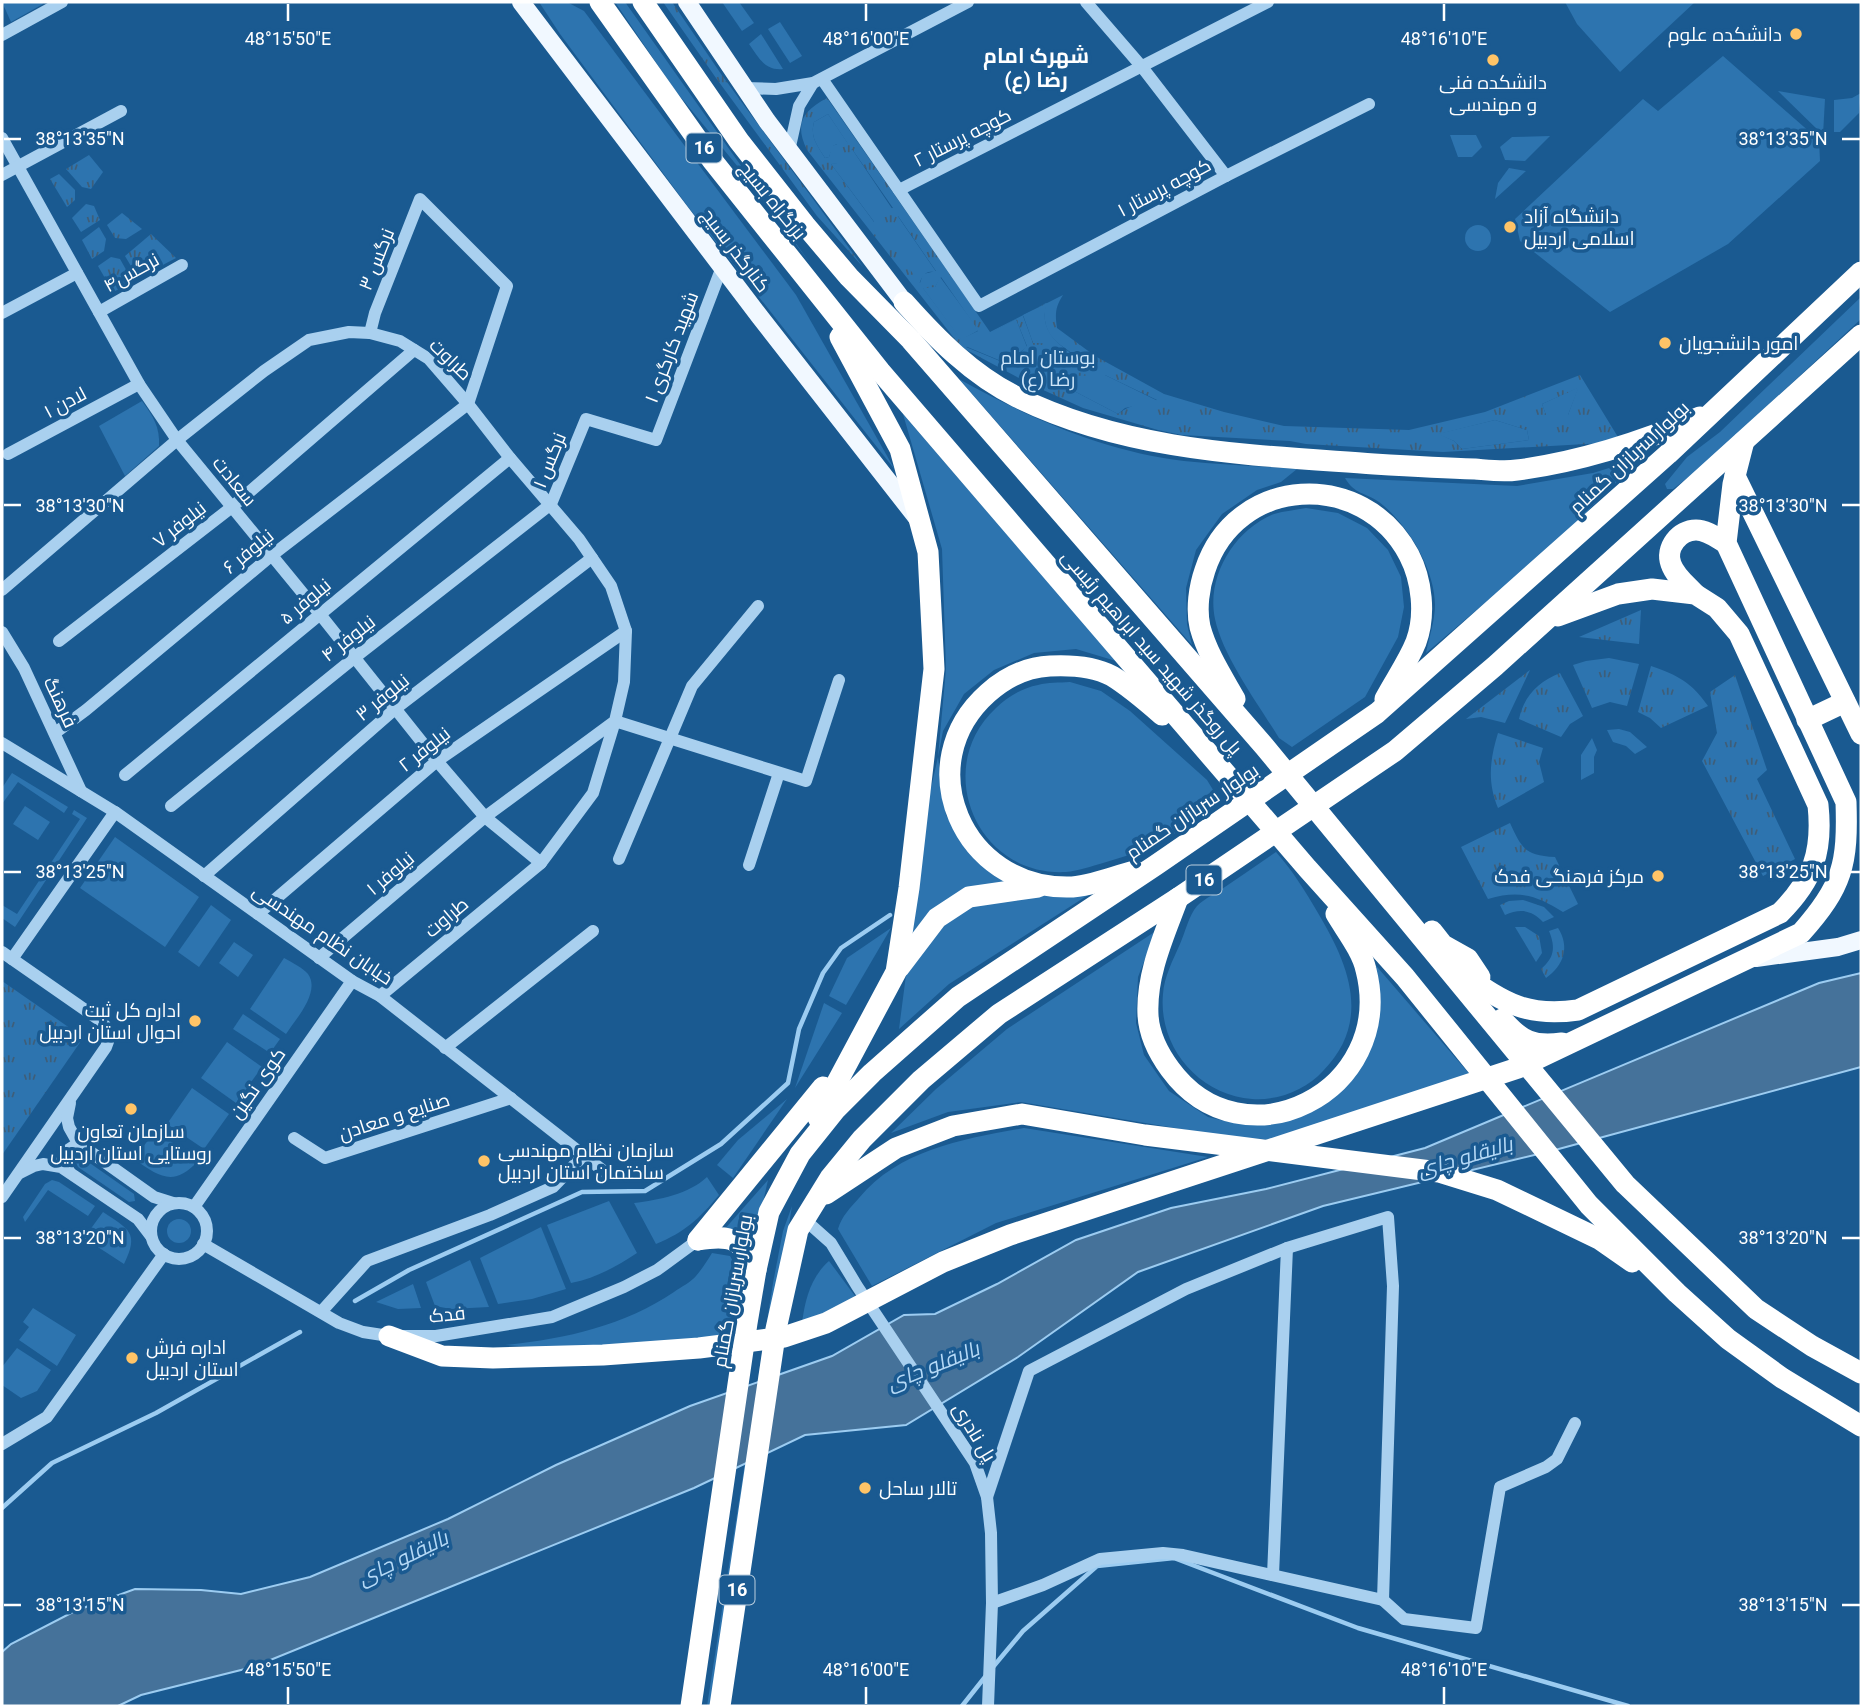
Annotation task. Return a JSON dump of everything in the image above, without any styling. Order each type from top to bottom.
[{"type":"highway","name":"بزرگراه بسیج","points":[[600,2],[712,160],[815,289]]},
{"type":"highway","name":"بزرگراه بسیج","points":[[643,2],[739,141],[849,277]]},
{"type":"highway","name":"بولوار سربازان گمنام","points":[[691,1706],[747,1323],[769,1212],[800,1154],[836,1109],[958,998],[1377,712],[1668,454],[1861,272]]},
{"type":"highway","name":"پل روگذر شهید سید ابراهیم رئیسی","points":[[849,277],[911,340],[1264,746],[1625,1184],[1756,1309],[1812,1346],[1861,1373]]},
{"type":"highway","points":[[815,289],[900,449],[928,552],[934,669],[909,888],[896,972]]},
{"type":"highway","name":"پل روگذر شهید سید ابراهیم رئیسی","points":[[815,289],[880,371],[1307,868],[1405,977],[1589,1205],[1677,1293]]},
{"type":"highway","points":[[904,302],[932,334],[973,370],[1016,396],[1063,416],[1128,437],[1185,448],[1425,467],[1514,471],[1587,458],[1664,432],[1711,412]]},
{"type":"highway","points":[[1546,620],[1861,335]]},
{"type":"highway","points":[[389,1336],[442,1356],[493,1357],[603,1355],[784,1338],[826,1323],[943,1262],[1010,1235],[1518,1068],[1801,933],[1822,910],[1836,887],[1843,866],[1847,835],[1846,802],[1726,543],[1735,476],[1744,441]]},
{"type":"highway","points":[[1735,476],[1861,734]]},
{"type":"highway","points":[[1264,746],[1212,660],[1200,625],[1199,588],[1210,553],[1225,533],[1233,523],[1264,503],[1300,493],[1337,496],[1371,511],[1399,537],[1405,547],[1416,569],[1422,605],[1416,641],[1377,712]]},
{"type":"highway","points":[[1438,956],[1495,996],[1528,1011],[1552,1014],[1578,1010],[1780,913],[1804,884],[1813,870],[1817,853],[1820,829],[1818,805],[1739,634],[1717,608],[1695,594],[1671,566],[1669,558],[1673,542],[1687,531],[1705,531],[1726,543]]},
{"type":"highway","points":[[1546,620],[1618,594],[1653,589],[1695,594]]},
{"type":"highway","name":"16","points":[[720,1706],[776,1329],[797,1230],[830,1178],[862,1139],[921,1080],[999,1014],[1178,898],[1395,751],[1546,620]]},
{"type":"highway","points":[[1156,865],[1070,887],[1033,884],[1000,869],[972,844],[955,811],[949,775],[956,738],[974,706],[1002,681],[1037,667],[1074,664],[1110,675],[1140,696],[1221,767]]},
{"type":"highway","points":[[1807,720],[1845,702]]},
{"type":"highway","points":[[1314,806],[1329,807],[1443,945],[1468,959],[1498,1014],[1522,1038],[1536,1045],[1573,1041]]},
{"type":"highway","points":[[1178,898],[1149,982],[1148,1018],[1159,1053],[1180,1083],[1211,1104],[1247,1114],[1284,1112],[1319,1098],[1347,1073],[1365,1041],[1372,1004],[1366,968],[1307,868]]},
{"type":"highway","points":[[800,1154],[896,972],[937,918],[970,897],[1050,886]]},
{"type":"highway","points":[[698,1240],[782,1140],[856,1045]]},
{"type":"highway","points":[[816,1200],[895,1147],[953,1126],[1022,1114],[1145,1135],[1438,1172],[1497,1190],[1599,1239],[1677,1293],[1728,1339],[1782,1378],[1861,1426]]},
{"type":"highway","points":[[698,1240],[718,1237],[741,1244],[756,1270]]},
{"type":"main road","name":"کنارگذر بسیج","points":[[521,2],[920,522]]},
{"type":"main road","points":[[687,2],[744,88],[904,302]]},
{"type":"main road","points":[[1746,960],[1838,947],[1861,940]]},
{"type":"street","points":[[2,35],[62,2]]},
{"type":"street","points":[[744,88],[776,89],[817,81],[968,2]]},
{"type":"street","points":[[1086,2],[1142,67],[1226,176]]},
{"type":"street","name":"کوچه پرستار ۲","points":[[899,190],[1268,2]]},
{"type":"street","points":[[789,150],[799,106],[817,81]]},
{"type":"street","points":[[817,81],[899,190]]},
{"type":"street","name":"کوچه پرستار ۱","points":[[899,190],[979,306],[1369,104]]},
{"type":"street","points":[[2,175],[121,111]]},
{"type":"street","name":"سعادت","points":[[2,138],[139,384],[177,440],[485,817],[541,863]]},
{"type":"street","name":"نرگس ۳","points":[[370,333],[375,313],[420,199],[507,286],[468,404]]},
{"type":"street","name":"نرگس۴","points":[[99,312],[182,265]]},
{"type":"street","name":"شهید کارگری ۱","points":[[656,440],[722,267]]},
{"type":"street","points":[[2,313],[77,273]]},
{"type":"street","name":"طراوت","points":[[2,590],[177,440],[264,371],[309,340],[349,332],[370,333],[400,341],[429,359],[551,504],[611,586],[626,631],[624,682],[593,793],[541,863],[380,996]]},
{"type":"street","name":"نیلوفر ۷","points":[[59,641],[232,507],[414,350]]},
{"type":"street","name":"لادن ۱","points":[[8,454],[139,384]]},
{"type":"street","name":"نیلوفر ۶","points":[[55,733],[271,556],[468,404]]},
{"type":"street","name":"نرگس ۱","points":[[551,504],[586,419],[656,440]]},
{"type":"street","name":"نیلوفر ۵","points":[[125,775],[510,458]]},
{"type":"street","name":"نیلوفر ۴","points":[[172,806],[354,658],[551,504]]},
{"type":"street","name":"نیلوفر ۳","points":[[204,876],[395,709],[592,558]]},
{"type":"street","points":[[619,859],[692,686],[758,606]]},
{"type":"street","name":"نیلوفر ۲","points":[[258,914],[437,761],[626,631]]},
{"type":"street","name":"فرهنگ","points":[[2,632],[24,668],[81,791]]},
{"type":"street","points":[[485,817],[615,721],[806,781],[839,680]]},
{"type":"street","name":"خیابان نظام مهندسی","points":[[2,743],[115,812],[352,981],[380,996],[610,1175]]},
{"type":"street","points":[[749,865],[779,773]]},
{"type":"street","points":[[2,1197],[106,1047],[110,1036],[101,1021],[7,956],[115,812]]},
{"type":"street","name":"نیلوفر ۱","points":[[319,958],[485,817]]},
{"type":"street","points":[[445,1048],[593,931]]},
{"type":"street","name":"کوی نگین","points":[[194,1207],[352,981]]},
{"type":"street","points":[[12,1181],[26,1169],[52,1164],[69,1171],[138,1219],[164,1254],[184,1258],[203,1244],[206,1226],[204,1218],[194,1207],[154,1197],[85,1149],[72,1135],[67,1118],[75,1093]]},
{"type":"street","name":"صنایع و معادن","points":[[294,1138],[325,1158],[511,1098]]},
{"type":"street","points":[[69,1171],[62,1160],[65,1152],[74,1146],[85,1149]]},
{"type":"street","points":[[320,1312],[367,1261],[553,1187],[584,1156]]},
{"type":"street","points":[[151,1236],[154,1217],[173,1203]]},
{"type":"street","points":[[987,1497],[1028,1371],[1186,1289],[1287,1248],[1388,1217],[1393,1286],[1383,1600]]},
{"type":"street","name":"پل نادری","points":[[804,1219],[831,1243],[975,1463],[987,1497],[991,1533],[991,1664],[988,1706]]},
{"type":"street","name":"فدک","points":[[203,1244],[339,1323],[363,1332],[389,1336],[436,1336],[552,1317],[646,1276],[698,1240]]},
{"type":"street","points":[[1273,1576],[1287,1248]]},
{"type":"street","points":[[2,1444],[47,1417],[164,1254]]},
{"type":"street","points":[[992,1603],[1043,1585],[1100,1559],[1150,1554],[1182,1555],[1383,1600],[1404,1619],[1476,1629],[1500,1487],[1546,1467],[1556,1459],[1576,1423]]},
{"type":"green space","points":[[2,2],[42,2],[43,4],[11,22]]},
{"type":"green space","points":[[539,2],[567,2],[584,11],[796,295],[895,470],[689,208]]},
{"type":"green space","points":[[615,2],[625,2],[812,266],[743,173],[674,89]]},
{"type":"green space","points":[[663,2],[672,2],[721,74],[863,267],[817,216]]},
{"type":"green space","points":[[722,2],[739,2],[754,23],[742,31]]},
{"type":"green space","points":[[1565,2],[1695,2],[1620,72],[1577,24]]},
{"type":"green space","points":[[780,22],[802,56],[790,63],[768,29]]},
{"type":"green space","points":[[761,34],[783,69],[767,66],[749,44]]},
{"type":"green space","points":[[1723,56],[1819,140],[1820,161],[1728,244],[1610,312],[1520,241],[1515,219],[1643,99],[1658,111]]},
{"type":"green space","points":[[1778,91],[1825,99],[1823,135]]},
{"type":"green space","points":[[1861,93],[1859,113],[1840,132],[1834,132],[1834,100],[1852,98]]},
{"type":"green space","name":"بوستان امام رضا (ع)","points":[[827,98],[990,332],[1035,309],[1023,316],[1033,343],[1046,344],[1062,351],[1072,367],[1089,366],[1056,341],[1046,326],[1046,304],[1063,295],[1056,311],[1057,328],[1095,356],[1164,394],[1284,426],[1409,430],[1485,412],[1580,375],[1621,442],[1443,452],[1306,444],[1182,435],[1083,408],[1030,384],[961,347],[807,150],[801,132],[803,119],[812,108]],"holes":[[[828,114],[848,144],[832,146],[829,157],[825,158],[813,132],[814,122]],[[852,149],[893,208],[881,209],[875,215],[874,222],[831,164],[845,163]],[[898,216],[936,271],[923,274],[920,283],[880,229],[892,228]],[[941,277],[978,331],[961,339],[923,288],[935,287]],[[1016,319],[1027,346],[1014,359],[1012,366],[966,347]],[[1105,375],[1157,400],[1132,406],[1118,414],[1072,390],[1073,376]],[[1578,388],[1568,415],[1546,415],[1542,404]],[[1495,420],[1527,430],[1529,440],[1462,449],[1454,441],[1439,434]]]},
{"type":"green space","points":[[828,114],[849,145],[833,146],[829,157],[825,158],[815,141],[813,127],[814,122]]},
{"type":"green space","points":[[1450,135],[1476,135],[1482,147],[1472,157],[1458,157]]},
{"type":"green space","points":[[1550,136],[1525,161],[1505,160],[1500,147],[1512,137]]},
{"type":"green space","points":[[852,149],[893,210],[875,223],[831,164],[844,160]]},
{"type":"green space","points":[[89,155],[103,172],[91,189],[82,187],[66,169]]},
{"type":"green space","points":[[1509,168],[1526,171],[1495,199],[1498,183]]},
{"type":"green space","points":[[59,174],[75,190],[75,200],[67,207],[50,179]]},
{"type":"green space","points":[[86,204],[94,206],[100,220],[81,232],[72,218]]},
{"type":"green space","points":[[122,213],[142,229],[126,239],[115,238],[107,225]]},
{"type":"green space","points":[[897,215],[937,273],[925,274],[919,284],[879,229]]},
{"type":"green space","points":[[1478,225],[1487,229],[1491,238],[1487,247],[1478,251],[1469,247],[1465,238],[1469,229]]},
{"type":"green space","points":[[99,227],[106,239],[104,251],[92,259],[82,240]]},
{"type":"green space","points":[[151,234],[176,258],[138,278],[125,256]]},
{"type":"green space","points":[[111,257],[120,259],[133,282],[113,292],[98,266]]},
{"type":"green space","points":[[940,277],[979,330],[961,340],[922,287],[935,287]]},
{"type":"green space","points":[[1861,297],[1861,319],[1698,470],[1673,489],[1667,489],[1665,484],[1687,457],[1720,432]]},
{"type":"green space","points":[[1047,303],[1046,325],[1050,333],[1064,348],[1090,366],[1072,367],[1061,352],[1045,344],[1033,343],[1023,315]]},
{"type":"green space","points":[[1016,319],[1027,347],[1019,353],[1013,366],[965,346]]},
{"type":"green space","points":[[1073,375],[1105,375],[1158,401],[1125,408],[1118,414],[1072,390]]},
{"type":"green space","points":[[959,379],[1012,407],[1067,431],[1125,449],[1184,461],[1297,469],[1281,482],[1257,490],[1222,514],[1196,550],[1186,588],[1187,624],[1192,645]]},
{"type":"green space","points":[[1579,387],[1568,415],[1546,415],[1542,404]]},
{"type":"green space","points":[[142,401],[155,422],[159,446],[125,476],[99,426]]},
{"type":"green space","points":[[903,414],[1116,661],[1076,649],[1034,653],[994,670],[964,694],[943,731],[938,757],[946,669],[942,549]]},
{"type":"green space","points":[[1495,420],[1527,430],[1529,440],[1462,449],[1454,441],[1437,434]]},
{"type":"green space","points":[[1641,458],[1553,545],[1426,653],[1435,605],[1434,591],[1425,562],[1400,522],[1379,502],[1356,490],[1345,478],[1517,486],[1593,473]]},
{"type":"green space","points":[[1306,508],[1338,513],[1367,528],[1388,550],[1401,577],[1404,607],[1398,637],[1365,697],[1292,747],[1279,738],[1233,665],[1219,634],[1213,603],[1219,572],[1235,543],[1260,521],[1274,514]]},
{"type":"green space","points":[[1641,610],[1639,644],[1579,637]]},
{"type":"green space","points":[[1609,658],[1639,664],[1627,706],[1610,702],[1592,708],[1573,665]]},
{"type":"green space","points":[[1651,666],[1684,681],[1708,706],[1661,728],[1638,712]]},
{"type":"green space","points":[[1530,670],[1505,723],[1481,717],[1466,719]]},
{"type":"green space","points":[[1560,673],[1583,716],[1570,724],[1561,737],[1519,719],[1524,703],[1533,691]]},
{"type":"green space","points":[[1735,675],[1767,770],[1757,779],[1795,859],[1763,876],[1702,761],[1717,733],[1710,692]]},
{"type":"green space","points":[[1070,682],[1101,691],[1130,711],[1207,780],[1221,803],[1157,844],[1080,870],[1066,872],[1035,869],[1008,857],[988,838],[973,814],[966,788],[967,760],[977,732],[1005,700],[1032,686]]},
{"type":"green space","points":[[1607,730],[1630,732],[1647,747],[1635,754],[1626,746],[1613,742]]},
{"type":"green space","points":[[1498,733],[1543,748],[1539,762],[1544,782],[1498,808],[1492,789],[1491,770]]},
{"type":"green space","points":[[1592,738],[1597,750],[1594,773],[1581,780],[1581,755]]},
{"type":"green space","points":[[938,757],[946,815],[966,850],[994,876],[1033,893],[1096,890],[949,984],[899,1029],[929,797]]},
{"type":"green space","points":[[12,773],[68,807],[64,813],[18,782],[2,804],[2,788]]},
{"type":"green space","points":[[25,806],[50,822],[38,840],[13,824]]},
{"type":"green space","points":[[74,810],[87,818],[15,927],[2,918],[2,905],[17,914],[80,819],[72,814]]},
{"type":"green space","points":[[1510,823],[1526,849],[1555,857],[1578,904],[1563,912],[1527,896],[1509,895],[1488,899],[1461,847]]},
{"type":"green space","points":[[115,837],[199,897],[165,947],[80,888]]},
{"type":"green space","points":[[1276,852],[1303,889],[1339,953],[1350,993],[1351,1013],[1347,1033],[1338,1052],[1316,1078],[1300,1089],[1281,1096],[1252,1099],[1233,1096],[1215,1088],[1199,1078],[1186,1065],[1167,1032],[1163,994],[1169,969],[1197,906]]},
{"type":"green space","points":[[1523,900],[1544,907],[1554,917],[1543,922],[1526,911],[1505,915],[1500,905]]},
{"type":"green space","points":[[211,905],[231,920],[199,967],[178,952]]},
{"type":"green space","points":[[1515,927],[1525,927],[1539,936],[1542,953],[1536,962]]},
{"type":"green space","points":[[891,928],[846,1005],[829,996],[847,958]]},
{"type":"green space","points":[[1558,928],[1564,942],[1563,955],[1557,967],[1546,978],[1541,969],[1549,961],[1552,952],[1553,943],[1549,931]]},
{"type":"green space","points":[[1156,931],[1138,977],[1136,1023],[1144,1055],[1169,1091],[1208,1117],[1229,1122],[1283,1121],[1325,1103],[1351,1081],[1369,1047],[1372,961],[1472,1077],[1283,1140],[1228,1137],[1021,1102],[948,1112],[891,1133],[936,1089],[1007,1029]]},
{"type":"green space","points":[[234,942],[253,955],[238,977],[219,963]]},
{"type":"green space","points":[[284,958],[306,972],[311,981],[305,1006],[286,1034],[250,1009]]},
{"type":"green space","points":[[2,981],[77,1033],[81,1041],[2,1155]]},
{"type":"green space","points":[[824,1003],[842,1013],[795,1088]]},
{"type":"green space","points":[[243,1014],[280,1039],[270,1053],[233,1029]]},
{"type":"green space","points":[[227,1042],[262,1067],[236,1103],[201,1078]]},
{"type":"green space","points":[[192,1088],[229,1114],[204,1149],[167,1124]]},
{"type":"green space","points":[[787,1099],[733,1178],[717,1165],[738,1140]]},
{"type":"green space","points":[[1024,1128],[1208,1157],[996,1223],[872,1286],[838,1229],[844,1216],[875,1181],[913,1157],[934,1149]]},
{"type":"green space","points":[[155,1131],[199,1160],[175,1177],[160,1175],[144,1166],[134,1159]]},
{"type":"green space","points":[[79,1159],[84,1159],[134,1194],[135,1201],[129,1202],[78,1167],[76,1163]]},
{"type":"green space","points":[[707,1177],[719,1195],[691,1224],[656,1244],[634,1203],[683,1192]]},
{"type":"green space","points":[[52,1180],[95,1206],[88,1216],[48,1190],[25,1222],[23,1217],[45,1184]]},
{"type":"green space","points":[[768,1180],[753,1246],[723,1231]]},
{"type":"green space","points":[[609,1201],[637,1253],[606,1271],[571,1283],[547,1225]]},
{"type":"green space","points":[[792,1206],[712,1706],[707,1706],[773,1283],[783,1231]]},
{"type":"green space","points":[[103,1212],[129,1232],[131,1245],[124,1264],[84,1238]]},
{"type":"green space","points":[[179,1219],[187,1223],[191,1231],[187,1239],[179,1243],[171,1239],[167,1231],[171,1223]]},
{"type":"green space","points":[[541,1227],[566,1289],[532,1299],[498,1304],[480,1258]]},
{"type":"green space","points":[[712,1253],[730,1256],[736,1275],[736,1296],[728,1338],[563,1349],[505,1345],[571,1335],[635,1314],[691,1280]]},
{"type":"green space","points":[[470,1260],[489,1307],[451,1309],[435,1306],[426,1282]]},
{"type":"green space","points":[[829,1261],[855,1296],[802,1323],[810,1289]]},
{"type":"green space","points":[[413,1284],[421,1308],[398,1309],[376,1302]]},
{"type":"green space","points":[[33,1308],[76,1335],[57,1366],[19,1340],[29,1327],[23,1322]]},
{"type":"green space","points":[[17,1348],[51,1370],[37,1391],[21,1398],[2,1385],[2,1367]]},
{"type":"water","name":"بالیقلو چای","points":[[1861,973],[1861,1067],[1555,1150],[1323,1206],[1138,1272],[1018,1357],[906,1425],[805,1435],[694,1488],[253,1667],[141,1695],[118,1706],[2,1706],[2,1652],[11,1644],[75,1611],[135,1589],[201,1590],[241,1594],[310,1577],[448,1519],[556,1465],[690,1406],[832,1356],[904,1315],[935,1314],[997,1284],[1076,1240],[1171,1208],[1266,1189],[1425,1148],[1819,983]]},
{"type":"waterway","points":[[355,1301],[409,1270],[582,1192],[645,1191],[721,1144],[788,1083],[799,1029],[823,973],[841,948],[890,915]]},
{"type":"waterway","points":[[2,1508],[52,1463],[156,1413],[300,1332]]},
{"type":"waterway","points":[[993,1667],[1023,1631],[1097,1566],[1174,1558],[1358,1628],[1628,1706]]},
{"type":"waterway","points":[[962,1706],[985,1677]]},
{"type":"place","name":"دانشکده علوم","points":[[1796,34]]},
{"type":"place","name":"دانشکده فنی و مهندسی","points":[[1493,60]]},
{"type":"place","name":"دانشگاه آزاد اسلامی اردبیل","points":[[1510,227]]},
{"type":"place","name":"امور دانشجویان","points":[[1665,343]]},
{"type":"place","name":"مرکز فرهنگی فدک","points":[[1658,876]]},
{"type":"place","name":"اداره کل ثبت احوال استان اردبیل","points":[[195,1021]]},
{"type":"place","name":"سازمان تعاون روستایی استان اردبیل","points":[[131,1109]]},
{"type":"place","name":"سازمان نظام مهندسی ساختمان استان اردبیل","points":[[484,1161]]},
{"type":"place","name":"اداره فرش استان اردبیل","points":[[132,1358]]},
{"type":"place","name":"تالار ساحل","points":[[865,1488]]},
{"type":"district","name":"شهرک امام رضا (ع)","points":[[1036,68]]}]
